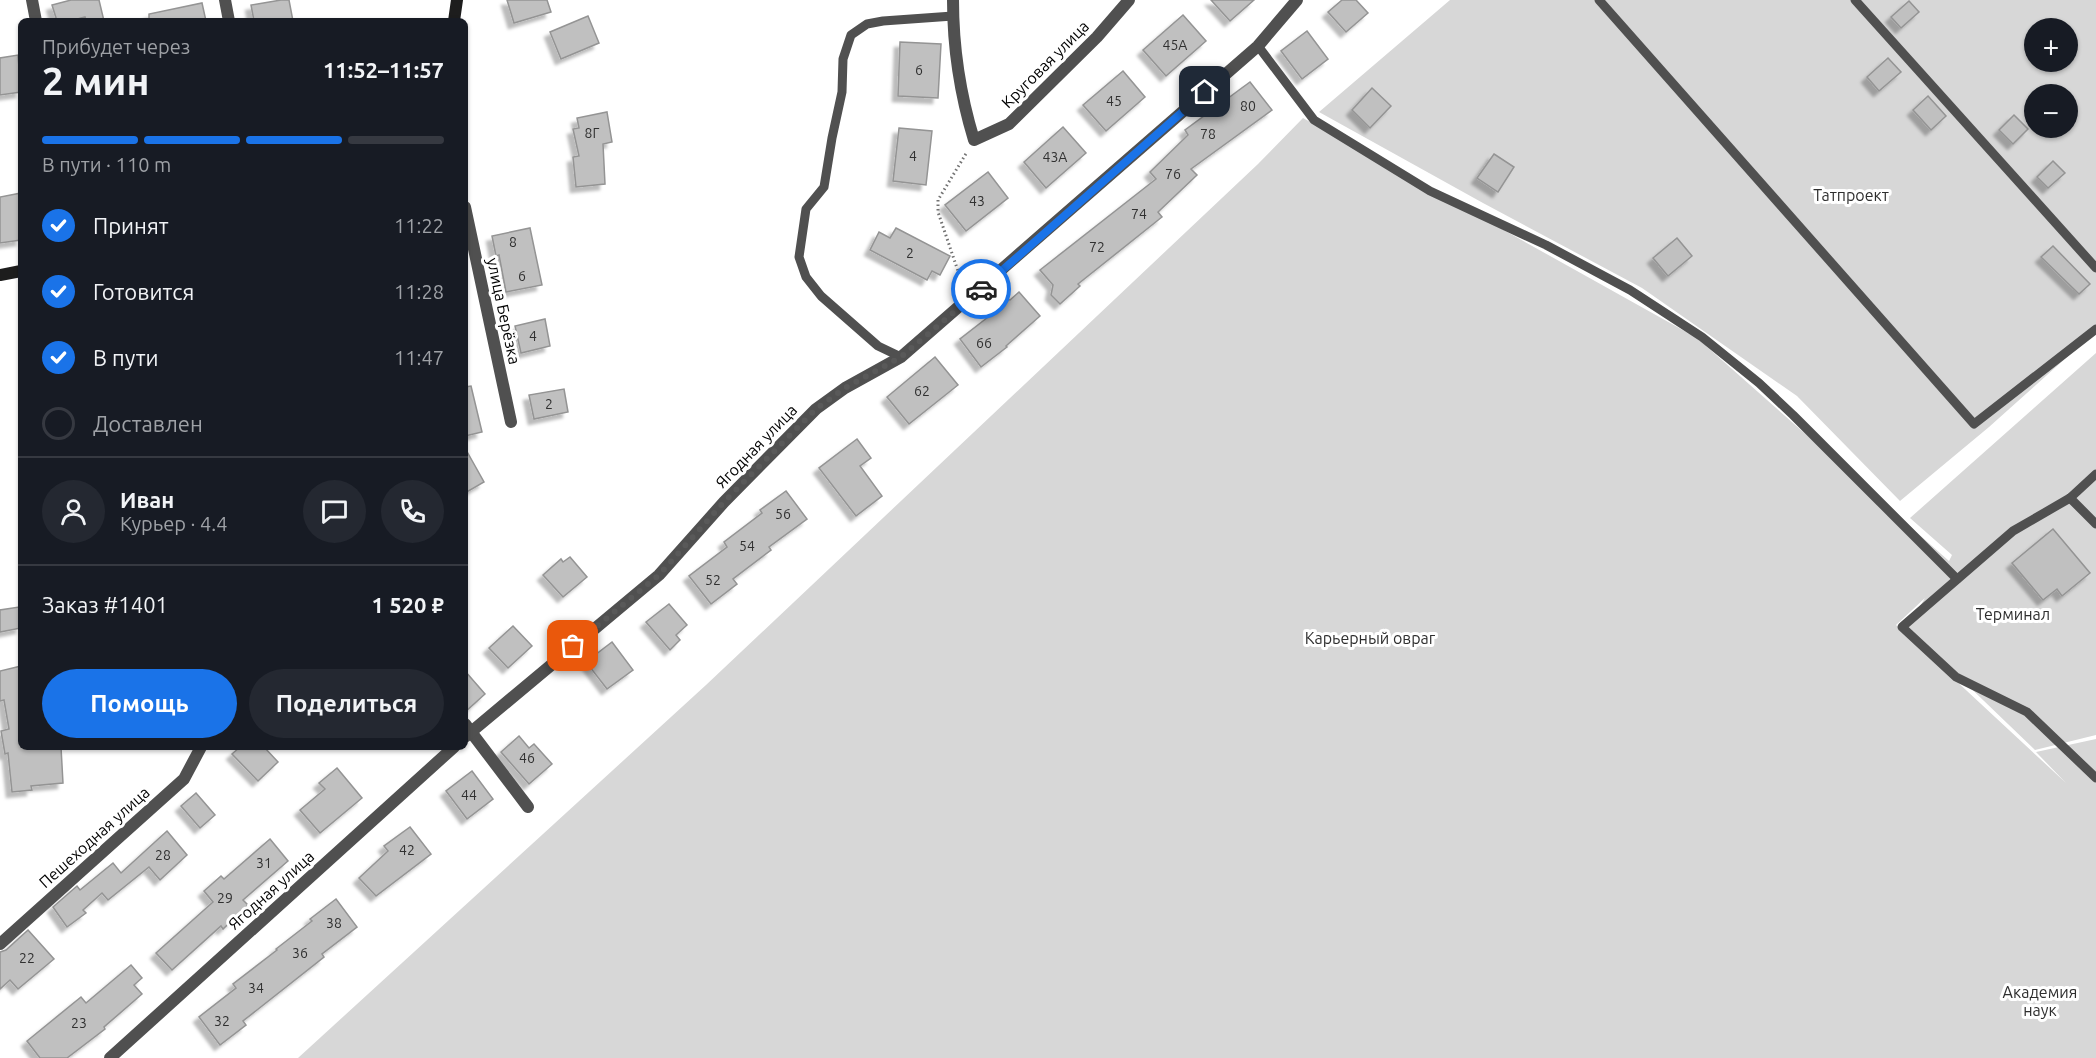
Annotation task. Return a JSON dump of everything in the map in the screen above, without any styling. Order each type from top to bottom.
[{"type":"street","points":[[32,0],[35,18]]},
{"type":"street","points":[[225,0],[228,18]]},
{"type":"street","points":[[454,18],[457,0]]},
{"type":"street","points":[[953,0],[953,33],[963,105],[974,140]]},
{"type":"street","name":"Круговая улица","points":[[974,140],[1009,124],[1097,38],[1129,0]]},
{"type":"street","name":"Ягодная улица","points":[[468,730],[659,575],[724,502],[816,409],[845,388],[901,357],[1258,46],[1297,0]]},
{"type":"street","name":"улица Берёзка","points":[[468,221],[511,422]]},
{"type":"street","points":[[0,275],[18,272]]},
{"type":"street","points":[[468,732],[528,807]]},
{"type":"street","name":"Пешеходная улица","points":[[0,944],[184,779],[199,750]]},
{"type":"street","name":"Ягодная улица","points":[[110,1058],[451,750]]},
{"type":"lane","points":[[1599,0],[1974,424],[2096,329]]},
{"type":"lane","points":[[1855,0],[2096,268]]},
{"type":"lane","points":[[901,357],[878,346],[821,296],[806,277],[799,257],[806,209],[824,187],[842,92],[843,59],[851,35],[867,24],[883,21],[953,16]]},
{"type":"lane","points":[[1258,46],[1314,120],[1430,191],[1546,245],[1630,290],[1702,337],[1759,383],[1958,579]]},
{"type":"lane","points":[[2096,474],[2070,498],[2013,531],[1902,627],[1956,677],[2027,711],[2096,778]]},
{"type":"lane","points":[[2070,498],[2096,524]]},
{"type":"path","points":[[974,140],[938,200],[938,212],[958,271],[977,292]]},
{"type":"green space","name":"Татпроект","points":[[1450,0],[2096,0],[2096,331],[1989,427],[1900,501],[1797,396],[1642,288],[1319,112]]},
{"type":"green space","name":"Карьерный овраг","points":[[1303,118],[1697,338],[1949,561],[1952,555],[1910,518],[2096,353],[2096,735],[2035,750],[1907,627],[1925,598],[1896,625],[2066,783],[2036,752],[2096,739],[2096,1058],[298,1058],[706,685],[1258,164]]},
{"type":"building","points":[[71,0],[99,0],[103,18],[56,18],[52,5]]},
{"type":"building","points":[[289,0],[292,18],[253,18],[251,5]]},
{"type":"building","points":[[507,0],[547,0],[551,12],[514,23]]},
{"type":"building","points":[[1211,0],[1254,0],[1230,21]]},
{"type":"building","points":[[1342,0],[1356,0],[1368,13],[1346,32],[1328,12]]},
{"type":"building","points":[[1909,1],[1919,12],[1901,28],[1891,17]]},
{"type":"building","points":[[202,3],[205,18],[149,18],[149,14]]},
{"type":"building","points":[[1183,15],[1206,41],[1166,76],[1143,50]]},
{"type":"building","points":[[588,16],[599,43],[561,59],[550,32]]},
{"type":"building","points":[[1307,31],[1328,59],[1302,79],[1281,51]]},
{"type":"building","points":[[900,42],[941,44],[938,98],[898,96]]},
{"type":"building","points":[[18,55],[18,92],[0,95],[0,58]]},
{"type":"building","points":[[1888,58],[1901,72],[1879,91],[1867,77]]},
{"type":"building","points":[[1123,71],[1145,97],[1106,131],[1083,105]]},
{"type":"building","points":[[1250,82],[1272,110],[1191,169],[1197,175],[1158,212],[1162,217],[1078,284],[1080,286],[1060,304],[1051,295],[1053,285],[1040,270],[1156,179],[1150,172],[1188,135],[1185,130]]},
{"type":"building","points":[[1372,88],[1391,106],[1370,128],[1352,110]]},
{"type":"building","points":[[1928,96],[1946,116],[1931,130],[1913,110]]},
{"type":"building","points":[[607,112],[612,142],[603,144],[605,184],[576,187],[573,157],[579,156],[573,129],[579,128],[577,118]]},
{"type":"building","points":[[2014,115],[2024,125],[2024,133],[2013,144],[1999,130]]},
{"type":"building","points":[[1063,127],[1086,153],[1046,188],[1024,162]]},
{"type":"building","points":[[899,128],[932,131],[926,185],[893,181]]},
{"type":"building","points":[[1494,154],[1514,167],[1498,192],[1477,178]]},
{"type":"building","points":[[2053,161],[2065,173],[2048,188],[2037,177]]},
{"type":"building","points":[[988,172],[1008,198],[966,231],[945,205]]},
{"type":"building","points":[[18,194],[18,240],[0,243],[0,197]]},
{"type":"building","points":[[530,228],[542,285],[506,292],[499,255],[496,256],[492,236]]},
{"type":"building","points":[[896,228],[950,256],[940,275],[932,271],[927,280],[870,250],[879,232],[890,238]]},
{"type":"building","points":[[1677,238],[1692,256],[1668,276],[1653,258]]},
{"type":"building","points":[[2053,246],[2090,284],[2079,294],[2041,257]]},
{"type":"building","points":[[1019,292],[1040,316],[1007,347],[981,367],[960,339],[1001,307],[1001,298],[1010,300]]},
{"type":"building","points":[[545,319],[550,346],[521,353],[515,326]]},
{"type":"building","points":[[935,357],[958,385],[909,424],[887,397]]},
{"type":"building","points":[[468,386],[471,386],[482,432],[468,435]]},
{"type":"building","points":[[564,389],[568,412],[534,419],[529,395]]},
{"type":"building","points":[[857,439],[871,458],[860,466],[882,496],[856,516],[819,468]]},
{"type":"building","points":[[468,453],[484,482],[468,491]]},
{"type":"building","points":[[786,491],[807,519],[769,547],[771,550],[733,579],[737,584],[711,604],[689,576],[727,547],[724,542],[762,513],[760,510]]},
{"type":"building","points":[[2053,529],[2090,573],[2062,596],[2057,589],[2043,600],[2012,563]]},
{"type":"building","points":[[570,557],[587,577],[563,597],[543,575],[561,559],[563,562]]},
{"type":"building","points":[[669,604],[687,625],[676,635],[680,640],[670,650],[646,622]]},
{"type":"building","points":[[18,607],[18,629],[0,632],[0,610]]},
{"type":"building","points":[[513,626],[532,646],[508,668],[489,648]]},
{"type":"building","points":[[612,642],[633,670],[607,689],[586,662]]},
{"type":"building","points":[[18,667],[18,750],[61,750],[63,783],[31,786],[32,790],[12,792],[8,753],[5,754],[1,731],[9,729],[4,700],[0,701],[0,671]]},
{"type":"building","points":[[468,674],[485,694],[468,709]]},
{"type":"building","points":[[519,736],[529,748],[534,744],[552,764],[529,784],[501,752]]},
{"type":"building","points":[[237,750],[267,750],[278,762],[258,781],[232,754]]},
{"type":"building","points":[[337,768],[362,798],[320,833],[300,810],[325,789],[319,783]]},
{"type":"building","points":[[472,771],[493,799],[467,819],[446,791]]},
{"type":"building","points":[[196,793],[215,815],[200,828],[181,806]]},
{"type":"building","points":[[410,827],[431,854],[376,896],[359,878],[388,851],[384,846]]},
{"type":"building","points":[[167,831],[187,855],[160,880],[149,867],[108,900],[102,893],[83,910],[86,913],[67,927],[53,907],[77,886],[80,890],[113,863],[121,873]]},
{"type":"building","points":[[270,839],[288,861],[243,900],[248,905],[223,929],[221,926],[172,970],[156,953],[213,902],[204,891],[221,876],[224,879]]},
{"type":"building","points":[[336,899],[357,927],[322,954],[324,957],[243,1021],[246,1025],[220,1045],[199,1017],[236,988],[233,984]]},
{"type":"building","points":[[28,930],[54,959],[18,989],[10,980],[0,989],[0,952],[6,950]]},
{"type":"building","points":[[131,965],[142,978],[134,985],[142,994],[104,1027],[105,1029],[67,1058],[40,1058],[27,1041],[81,997],[86,1003]]},
{"type":"way so far","points":[[573,646],[659,575],[724,502],[816,409],[845,388],[901,357],[981,289]]},
{"type":"route","points":[[981,289],[1205,92]]},
{"type":"park label","name":"Терминал","points":[[2013,614]]},
{"type":"park label","name":"Академия наук","points":[[2040,1001]]}]
